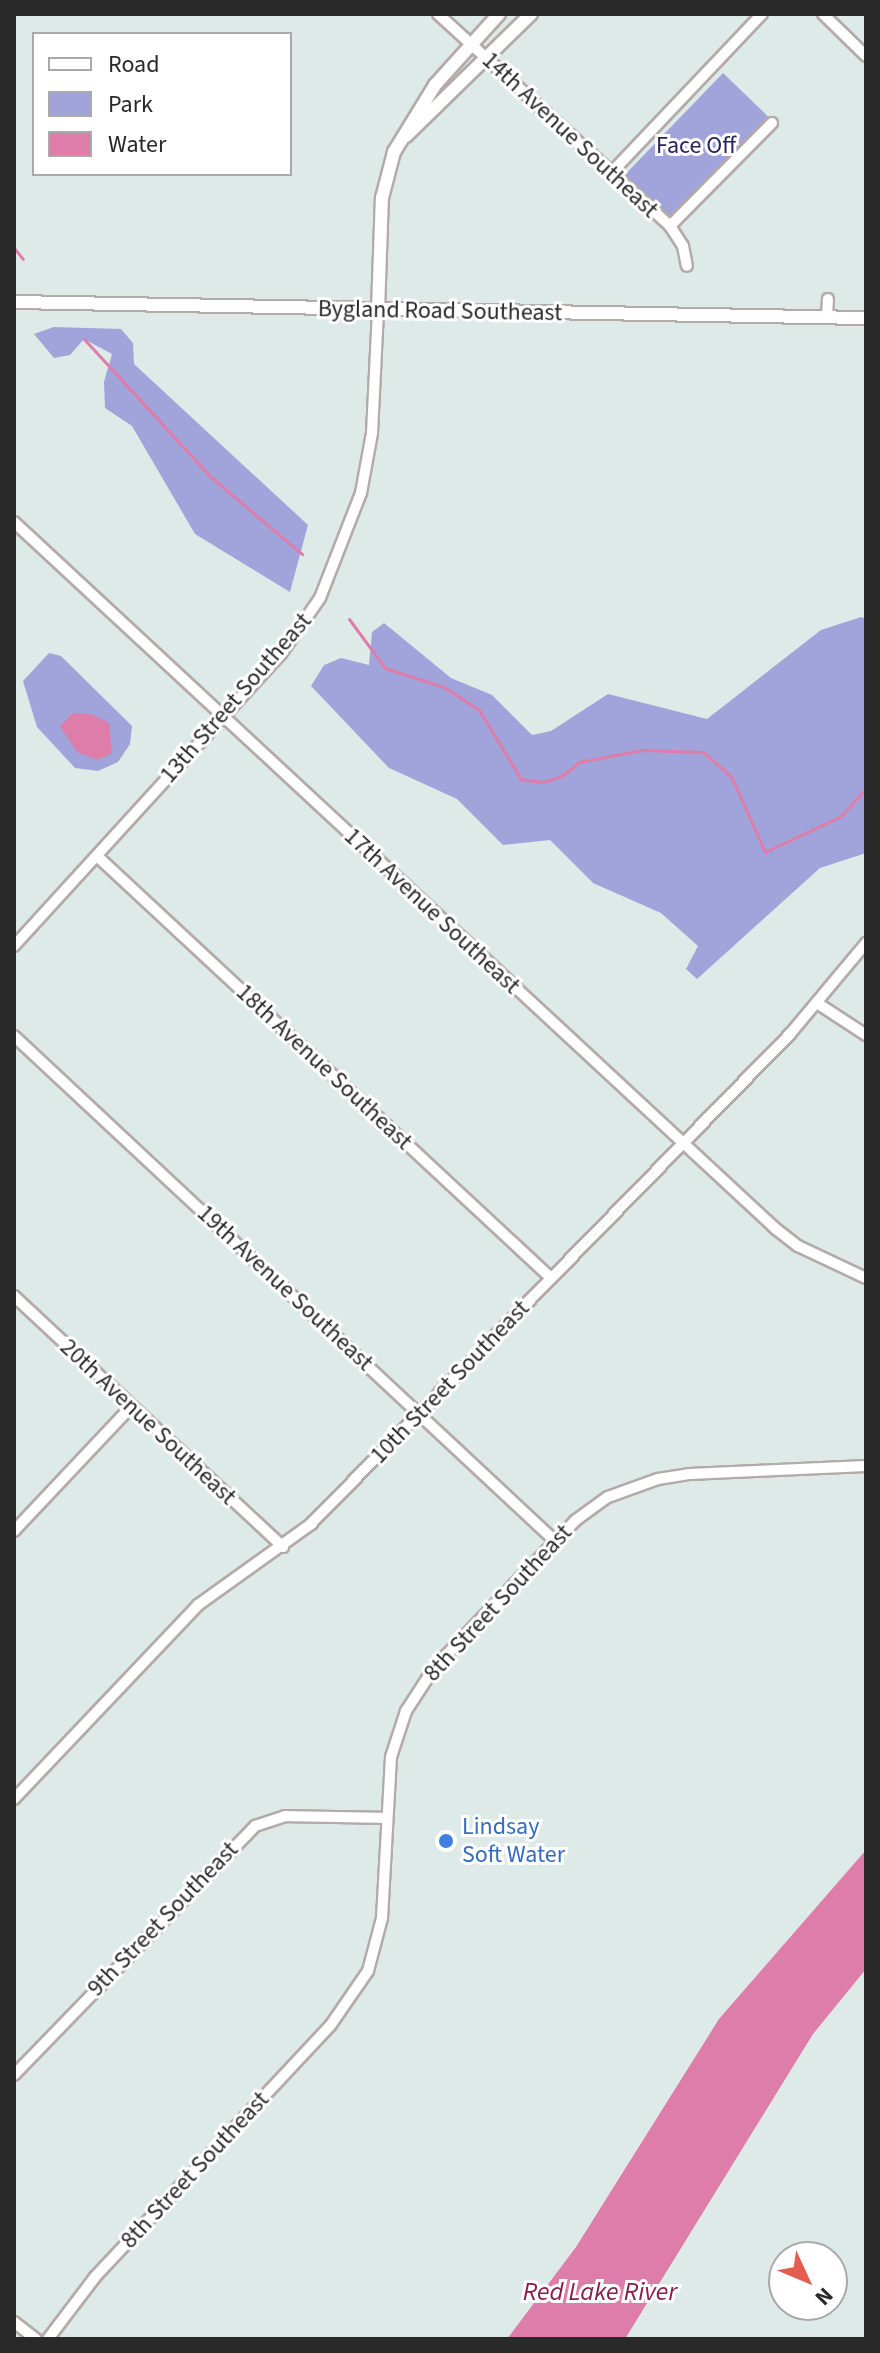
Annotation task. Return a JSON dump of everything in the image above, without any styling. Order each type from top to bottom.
[{"type":"street","name":"14th Avenue Southeast","points":[[438,14],[670,226],[683,246],[687,266]]},
{"type":"street","points":[[378,310],[382,198],[394,152],[413,114],[499,14]]},
{"type":"street","points":[[394,152],[422,118],[488,59],[531,14]]},
{"type":"street","points":[[612,172],[762,14]]},
{"type":"street","points":[[823,14],[866,56]]},
{"type":"street","points":[[670,226],[772,123]]},
{"type":"street","points":[[827,317],[828,299]]},
{"type":"street","name":"Bygland Road Southeast","points":[[14,302],[866,318]]},
{"type":"street","name":"13th Street Southeast","points":[[14,946],[298,632],[340,555],[367,463],[378,310]]},
{"type":"street","name":"17th Avenue Southeast","points":[[14,522],[682,1143],[798,1246],[866,1278]]},
{"type":"street","name":"18th Avenue Southeast","points":[[97,856],[551,1278]]},
{"type":"street","name":"10th Street Southeast","points":[[14,1799],[198,1605],[283,1547],[419,1414],[817,1003],[866,943]]},
{"type":"street","points":[[817,1003],[866,1035]]},
{"type":"street","name":"19th Avenue Southeast","points":[[14,1036],[555,1541]]},
{"type":"street","name":"20th Avenue Southeast","points":[[14,1296],[283,1547]]},
{"type":"street","points":[[14,1531],[131,1407]]},
{"type":"street","name":"8th Street Southeast","points":[[48,2339],[95,2277],[351,2000],[368,1971],[382,1918],[386,1818],[396,1737],[418,1689],[555,1541],[608,1497],[658,1479],[866,1466]]},
{"type":"street","name":"9th Street Southeast","points":[[14,2075],[255,1826],[285,1816],[386,1818]]},
{"type":"street","points":[[14,2322],[36,2339]]},
{"type":"green space","name":"Face Off","points":[[723,73],[768,117],[670,219],[624,175]]},
{"type":"green space","points":[[54,327],[121,329],[133,343],[134,364],[308,525],[290,592],[195,534],[132,426],[105,408],[104,382],[112,354],[84,339],[70,355],[54,358],[34,334]]},
{"type":"green space","points":[[861,617],[866,619],[866,853],[820,868],[697,979],[686,969],[698,946],[661,913],[593,883],[550,840],[503,845],[457,799],[389,768],[311,686],[324,665],[341,658],[369,665],[372,632],[384,623],[451,678],[492,695],[532,735],[551,731],[608,694],[707,719],[821,630]]},
{"type":"green space","points":[[49,653],[61,656],[132,726],[130,744],[118,762],[98,771],[75,768],[37,727],[23,681]]},
{"type":"water","points":[[73,713],[91,714],[109,723],[112,753],[98,760],[77,752],[60,726]]},
{"type":"water","name":"Red Lake River","points":[[866,1850],[866,1969],[813,2034],[625,2339],[507,2339],[576,2247],[719,2019]]},
{"type":"waterway","points":[[14,248],[23,259]]},
{"type":"waterway","points":[[84,339],[212,478],[302,554]]},
{"type":"waterway","points":[[349,619],[385,668],[444,687],[479,710],[521,779],[543,782],[562,776],[579,762],[642,750],[703,752],[731,776],[765,852],[841,816],[866,788]]},
{"type":"place","name":"Lindsay Soft Water","points":[[446,1841]]}]
